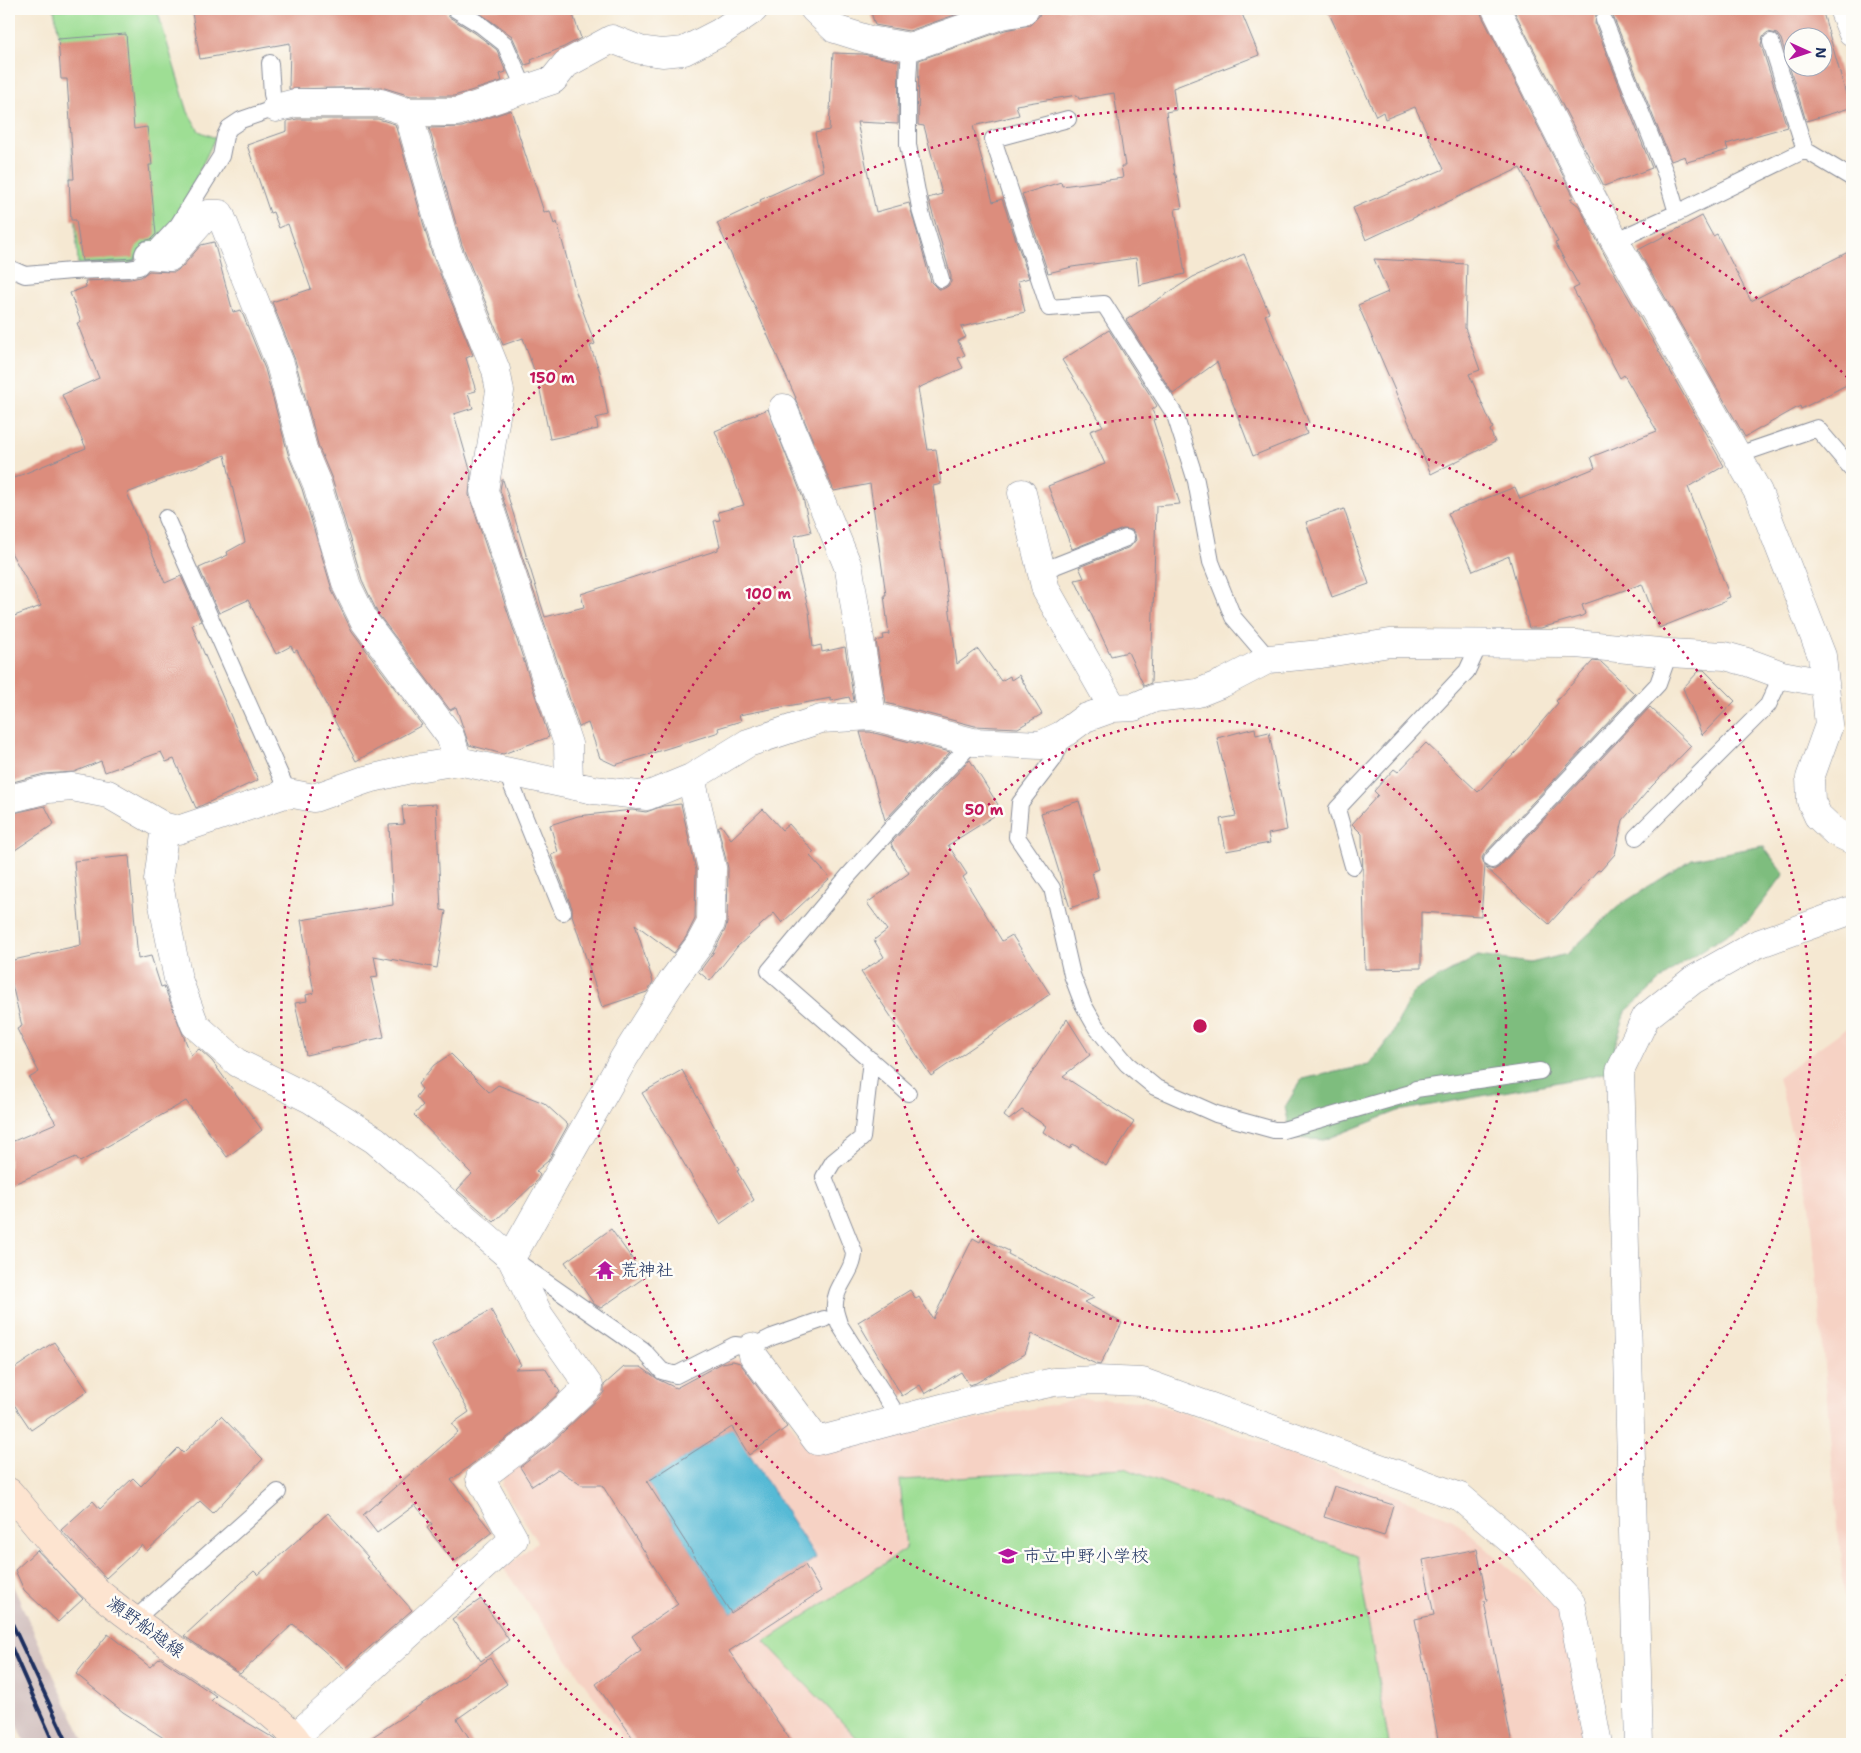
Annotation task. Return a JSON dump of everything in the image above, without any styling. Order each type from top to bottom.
[{"type":"main road","name":"瀬野船越線","points":[[9,1492],[86,1580],[108,1600],[134,1620],[270,1712],[297,1741]]},
{"type":"street","points":[[276,108],[295,103],[381,103],[408,112],[457,112],[552,80],[566,64],[612,39],[640,50],[662,53],[684,51],[719,33],[754,9]]},
{"type":"street","points":[[814,9],[835,28],[870,40],[910,46],[1009,11]]},
{"type":"street","points":[[1496,9],[1615,240],[1758,492],[1822,656],[1830,725],[1810,778],[1811,801],[1818,816],[1835,832],[1852,840]]},
{"type":"street","points":[[1843,9],[1852,32]]},
{"type":"street","points":[[408,112],[447,250],[496,370],[500,392],[484,491],[568,744],[569,784]]},
{"type":"street","points":[[149,256],[170,257],[208,214],[220,214],[280,364],[304,453],[317,484],[347,586],[365,622],[450,736],[458,761]]},
{"type":"street","points":[[783,408],[849,568],[872,716]]},
{"type":"street","points":[[1022,493],[1046,590],[1113,708]]},
{"type":"street","points":[[9,799],[48,790],[72,787],[108,794],[165,827],[178,830],[288,793],[314,798],[365,780],[411,769],[458,761],[594,790],[648,796],[691,778],[748,743],[821,719],[872,716],[973,742],[1041,745],[1062,735],[1085,718],[1113,708],[1134,707],[1155,698],[1198,693],[1223,683],[1269,659],[1321,654],[1390,643],[1576,644],[1669,653],[1725,656],[1747,662],[1782,676],[1825,683]]},
{"type":"street","points":[[511,1258],[624,1058],[673,980],[699,945],[711,923],[712,868],[691,778]]},
{"type":"street","points":[[165,827],[158,880],[178,979],[195,1025],[238,1063],[310,1099],[375,1140],[511,1258],[539,1315],[589,1386],[538,1434],[480,1478],[514,1539],[297,1741]]},
{"type":"street","points":[[1639,1744],[1620,1071],[1646,1017],[1693,980],[1756,945],[1852,910]]},
{"type":"street","points":[[752,1347],[753,1354],[817,1441],[899,1418],[1054,1382],[1096,1380],[1142,1382],[1460,1497],[1520,1548],[1571,1603],[1598,1744]]},
{"type":"lane","points":[[455,9],[481,25],[505,44],[525,90]]},
{"type":"lane","points":[[1604,20],[1666,175],[1677,213]]},
{"type":"lane","points":[[1771,42],[1805,150],[1852,178]]},
{"type":"lane","points":[[910,46],[908,146],[921,213],[941,279]]},
{"type":"lane","points":[[9,268],[25,275],[139,267],[178,225],[220,156],[225,136],[230,128],[241,120],[276,108],[272,94],[270,62]]},
{"type":"lane","points":[[1068,119],[993,139],[1049,308],[1104,304],[1165,399],[1175,415],[1196,481],[1211,562],[1233,617],[1269,659]]},
{"type":"lane","points":[[1615,240],[1677,213],[1805,150]]},
{"type":"lane","points":[[1738,455],[1817,428],[1852,469]]},
{"type":"lane","points":[[166,518],[190,576],[288,793]]},
{"type":"lane","points":[[1042,571],[1126,538]]},
{"type":"lane","points":[[1354,866],[1337,809],[1467,671],[1480,643]]},
{"type":"lane","points":[[1492,860],[1658,684],[1669,653]]},
{"type":"lane","points":[[1636,837],[1768,704],[1782,676]]},
{"type":"lane","points":[[1062,735],[1059,748],[1053,760],[1020,803],[1018,838],[1052,888],[1072,975],[1083,1004],[1096,1027],[1127,1064],[1155,1087],[1216,1114],[1274,1130],[1283,1130],[1411,1093],[1416,1089],[1540,1072]]},
{"type":"lane","points":[[908,1093],[769,971],[885,835],[973,742]]},
{"type":"lane","points":[[506,771],[563,912]]},
{"type":"lane","points":[[871,1060],[862,1138],[833,1162],[824,1177],[854,1252],[854,1262],[835,1297],[834,1309],[839,1324],[899,1418]]},
{"type":"lane","points":[[511,1258],[622,1334],[642,1349],[662,1371],[676,1375],[735,1344],[752,1347],[772,1337],[824,1319]]},
{"type":"lane","points":[[134,1620],[278,1492]]},
{"type":"shaded area","points":[[1852,1024],[1852,1688],[1810,1203],[1778,1077]]},
{"type":"shaded area","name":"市立中野小学校","points":[[732,1359],[750,1361],[809,1452],[1080,1399],[1144,1401],[1188,1414],[1451,1518],[1559,1611],[1586,1744],[627,1744],[504,1569],[537,1542],[501,1485],[509,1462],[539,1441],[622,1366],[641,1365],[675,1386],[716,1362]]},
{"type":"shaded area","points":[[9,1577],[86,1744],[26,1744],[9,1707]]},
{"type":"green space","points":[[54,9],[155,9],[158,13],[188,112],[199,131],[215,138],[179,214],[153,244],[131,263],[78,264],[68,81]]},
{"type":"green space","points":[[1763,846],[1784,874],[1749,920],[1676,967],[1626,1011],[1607,1072],[1398,1111],[1324,1140],[1292,1138],[1285,1107],[1302,1079],[1369,1065],[1391,1036],[1413,992],[1478,956],[1531,963],[1567,954],[1620,905],[1692,859]]},
{"type":"green space","points":[[1124,1468],[1357,1555],[1389,1744],[863,1744],[765,1642],[906,1549],[900,1480]]},
{"type":"water","points":[[732,1427],[816,1558],[731,1613],[647,1482]]},
{"type":"building","points":[[215,9],[445,9],[449,17],[475,33],[497,50],[506,72],[500,74],[502,81],[454,96],[411,96],[381,87],[289,89],[290,43],[200,59],[192,13]]},
{"type":"building","points":[[474,9],[571,9],[581,38],[531,60],[532,63],[525,65],[512,36]]},
{"type":"building","points":[[870,9],[972,9],[909,31],[875,25]]},
{"type":"building","points":[[1040,9],[1240,9],[1259,55],[1173,88],[1176,110],[1166,112],[1182,208],[1175,209],[1185,274],[1139,285],[1136,258],[1072,267],[1048,273],[1022,194],[1061,182],[1062,186],[1123,178],[1121,166],[1125,166],[1114,93],[1079,99],[1077,95],[1016,105],[1019,115],[973,126],[993,202],[1002,199],[1029,278],[1018,281],[1025,312],[961,327],[966,337],[958,341],[965,355],[958,358],[963,368],[918,388],[928,450],[936,449],[941,484],[933,486],[957,664],[978,649],[1001,681],[1010,676],[1011,680],[1019,675],[1042,714],[1018,728],[975,726],[886,703],[876,641],[884,639],[883,635],[889,634],[884,595],[886,595],[870,484],[834,491],[796,398],[717,223],[761,202],[760,200],[823,171],[815,133],[829,130],[833,53],[863,54],[899,61],[898,124],[857,122],[876,212],[909,203],[931,282],[938,289],[948,286],[951,282],[951,276],[928,198],[942,194],[924,126],[918,125],[919,60],[1005,30],[1030,25],[1039,16]]},
{"type":"building","points":[[1327,9],[1480,9],[1574,197],[1570,199],[1579,206],[1610,265],[1724,466],[1688,487],[1730,597],[1725,599],[1726,601],[1659,628],[1642,584],[1582,605],[1585,614],[1582,616],[1541,628],[1529,628],[1509,556],[1473,571],[1448,513],[1515,487],[1520,499],[1595,468],[1591,457],[1657,431],[1624,375],[1620,378],[1573,289],[1579,286],[1555,243],[1558,242],[1520,168],[1366,240],[1353,208],[1444,169],[1415,107],[1385,119],[1383,112],[1376,116]]},
{"type":"building","points":[[1513,9],[1822,9],[1827,28],[1784,28],[1784,49],[1777,34],[1768,32],[1763,36],[1761,45],[1787,127],[1726,144],[1728,150],[1687,162],[1685,156],[1671,161],[1613,16],[1610,12],[1601,11],[1596,14],[1595,24],[1652,168],[1604,186]]},
{"type":"building","points":[[126,34],[134,129],[147,127],[152,165],[149,165],[156,234],[151,239],[143,241],[137,246],[134,258],[82,261],[76,220],[71,220],[69,179],[74,179],[67,79],[61,79],[58,39]]},
{"type":"building","points":[[1834,51],[1850,108],[1806,121],[1793,78],[1834,78]]},
{"type":"building","points":[[511,110],[544,212],[550,211],[554,224],[557,222],[576,292],[595,344],[590,346],[600,372],[608,415],[596,418],[598,429],[550,439],[537,376],[523,338],[503,345],[462,245],[429,128],[462,127]]},
{"type":"building","points":[[297,119],[378,119],[395,124],[432,254],[473,355],[466,358],[476,391],[468,393],[473,408],[454,414],[471,473],[469,495],[549,737],[503,754],[469,745],[456,707],[450,710],[378,614],[362,580],[332,479],[319,448],[295,360],[272,302],[311,289],[288,224],[279,228],[273,212],[270,213],[247,145],[287,131],[287,121]]},
{"type":"building","points":[[1702,216],[1713,236],[1717,234],[1751,301],[1852,250],[1852,382],[1801,409],[1800,406],[1745,437],[1638,250]]},
{"type":"building","points":[[214,242],[233,312],[241,310],[265,369],[289,457],[302,489],[333,593],[352,631],[422,725],[356,761],[297,650],[294,652],[291,646],[276,654],[248,600],[219,613],[199,568],[228,555],[227,552],[245,542],[225,455],[127,493],[165,583],[181,576],[201,621],[192,625],[258,780],[196,808],[174,759],[166,762],[161,752],[105,772],[101,761],[74,772],[44,774],[9,783],[9,618],[41,606],[9,549],[9,480],[86,448],[62,395],[99,378],[77,323],[81,322],[70,293],[86,287],[85,281],[130,279],[141,277],[149,271],[175,272],[182,267],[201,245]]},
{"type":"building","points":[[1244,254],[1269,313],[1265,315],[1309,423],[1304,425],[1307,434],[1253,456],[1217,362],[1173,394],[1126,320],[1193,277]]},
{"type":"building","points":[[1374,259],[1467,264],[1465,328],[1480,370],[1469,374],[1493,428],[1490,430],[1495,442],[1431,474],[1358,305],[1388,292]]},
{"type":"building","points":[[1109,330],[1157,406],[1152,410],[1156,419],[1153,420],[1180,504],[1156,506],[1151,683],[1144,686],[1128,652],[1111,656],[1075,580],[1084,578],[1079,567],[1130,547],[1136,540],[1135,534],[1132,530],[1123,529],[1072,549],[1048,486],[1105,464],[1090,431],[1103,426],[1062,360]]},
{"type":"building","points":[[768,409],[803,498],[811,532],[794,536],[799,573],[809,611],[813,647],[821,645],[822,652],[845,647],[854,701],[851,702],[849,697],[831,701],[831,698],[739,715],[741,721],[718,728],[719,732],[615,765],[600,758],[588,723],[579,727],[500,490],[502,480],[545,617],[584,607],[581,594],[718,550],[720,546],[714,521],[720,520],[718,512],[744,505],[715,431]]},
{"type":"building","points":[[1344,509],[1369,584],[1332,597],[1306,522]]},
{"type":"building","points":[[1593,661],[1601,662],[1635,694],[1484,854],[1482,858],[1485,866],[1481,916],[1421,912],[1421,968],[1365,969],[1362,834],[1352,824],[1378,795],[1374,791],[1394,769],[1398,772],[1426,743],[1478,792],[1515,753],[1558,703],[1556,701]]},
{"type":"building","points":[[1700,670],[1704,670],[1735,701],[1702,735],[1683,688]]},
{"type":"building","points":[[1650,707],[1691,746],[1652,786],[1623,820],[1615,854],[1549,924],[1486,868],[1494,870],[1499,867]]},
{"type":"building","points":[[1255,728],[1256,735],[1269,732],[1287,830],[1268,834],[1270,843],[1226,851],[1220,819],[1236,816],[1217,738]]},
{"type":"building","points":[[860,732],[870,732],[950,752],[885,820]]},
{"type":"building","points":[[970,760],[1002,811],[948,845],[967,874],[963,877],[1002,941],[1012,935],[1050,994],[931,1076],[861,972],[884,957],[874,940],[887,930],[867,903],[909,873],[891,843]]},
{"type":"building","points":[[1079,801],[1099,869],[1092,872],[1099,898],[1070,908],[1041,813]]},
{"type":"building","points":[[436,804],[441,910],[446,911],[437,968],[374,956],[378,977],[371,978],[384,1037],[306,1055],[295,1003],[307,1001],[306,995],[314,993],[301,920],[393,905],[389,825],[404,824],[402,806]]},
{"type":"building","points":[[681,804],[696,870],[695,919],[686,937],[674,953],[635,924],[653,982],[647,992],[602,1007],[572,915],[572,908],[551,855],[558,852],[550,825],[578,816],[632,810],[646,812],[663,806]]},
{"type":"building","points":[[45,806],[54,824],[9,854],[9,814]]},
{"type":"building","points":[[763,809],[782,830],[789,824],[814,852],[810,856],[830,878],[782,923],[774,913],[737,947],[710,981],[699,972],[713,953],[727,923],[728,868],[718,827],[721,825],[731,839]]},
{"type":"building","points":[[129,856],[138,959],[151,956],[161,987],[164,986],[191,1055],[199,1049],[212,1061],[262,1130],[227,1157],[186,1101],[80,1162],[76,1157],[9,1186],[9,1143],[56,1123],[29,1078],[39,1072],[17,1029],[22,1026],[9,972],[9,961],[81,945],[74,861]]},
{"type":"building","points":[[1067,1019],[1090,1055],[1063,1076],[1134,1122],[1106,1166],[1073,1144],[1070,1149],[1043,1132],[1046,1126],[1022,1110],[1009,1120],[1004,1116]]},
{"type":"building","points":[[451,1054],[489,1092],[498,1085],[544,1103],[568,1125],[548,1161],[536,1171],[540,1175],[536,1182],[494,1222],[457,1190],[472,1174],[414,1115],[423,1105],[416,1097],[422,1089],[418,1084],[434,1065]]},
{"type":"building","points":[[682,1070],[754,1200],[720,1224],[642,1093]]},
{"type":"building","name":"荒神社","points":[[611,1229],[645,1277],[601,1308],[594,1304],[565,1262]]},
{"type":"building","points":[[973,1238],[980,1242],[982,1238],[1009,1251],[1008,1254],[1094,1298],[1084,1302],[1122,1323],[1100,1365],[1032,1334],[1025,1354],[976,1383],[969,1385],[961,1372],[925,1394],[920,1385],[902,1396],[858,1322],[910,1290],[916,1299],[919,1297],[933,1319]]},
{"type":"building","points":[[491,1310],[521,1365],[515,1369],[545,1368],[560,1392],[528,1422],[451,1480],[492,1532],[454,1562],[427,1528],[432,1524],[415,1505],[377,1533],[363,1515],[458,1432],[452,1424],[469,1412],[431,1344]]},
{"type":"building","points":[[54,1342],[88,1391],[31,1430],[9,1397],[9,1372]]},
{"type":"building","points":[[733,1361],[740,1363],[787,1427],[749,1455],[732,1427],[647,1482],[731,1613],[805,1565],[821,1591],[729,1651],[793,1744],[637,1744],[596,1684],[641,1650],[632,1636],[678,1604],[602,1485],[581,1485],[558,1469],[532,1486],[520,1467],[549,1445],[600,1397],[604,1392],[604,1385],[624,1367],[641,1367],[659,1380],[676,1388],[722,1363]]},
{"type":"building","points":[[221,1416],[263,1459],[213,1513],[200,1501],[147,1551],[142,1545],[106,1578],[61,1530],[93,1501],[100,1509],[133,1478],[141,1486],[178,1448],[183,1453]]},
{"type":"building","points":[[1334,1486],[1393,1505],[1384,1536],[1324,1517]]},
{"type":"building","points":[[328,1513],[412,1610],[345,1669],[293,1624],[240,1674],[184,1636],[254,1571],[258,1575]]},
{"type":"building","points":[[1477,1549],[1487,1600],[1484,1601],[1512,1744],[1439,1744],[1415,1619],[1434,1615],[1423,1560]]},
{"type":"building","points":[[37,1550],[83,1599],[58,1622],[24,1590],[15,1570]]},
{"type":"building","points":[[481,1599],[509,1640],[481,1661],[452,1619]]},
{"type":"building","points":[[108,1634],[150,1667],[160,1658],[216,1696],[211,1701],[275,1739],[280,1744],[173,1744],[123,1712],[76,1674]]},
{"type":"building","points":[[490,1658],[507,1684],[457,1719],[473,1744],[362,1744]]},
{"type":"railway","points":[[9,1617],[68,1744]]},
{"type":"railway","points":[[9,1642],[54,1744]]},
{"type":"place","name":"荒神社","points":[[605,1270]]},
{"type":"place","name":"市立中野小学校","points":[[1008,1556]]}]
